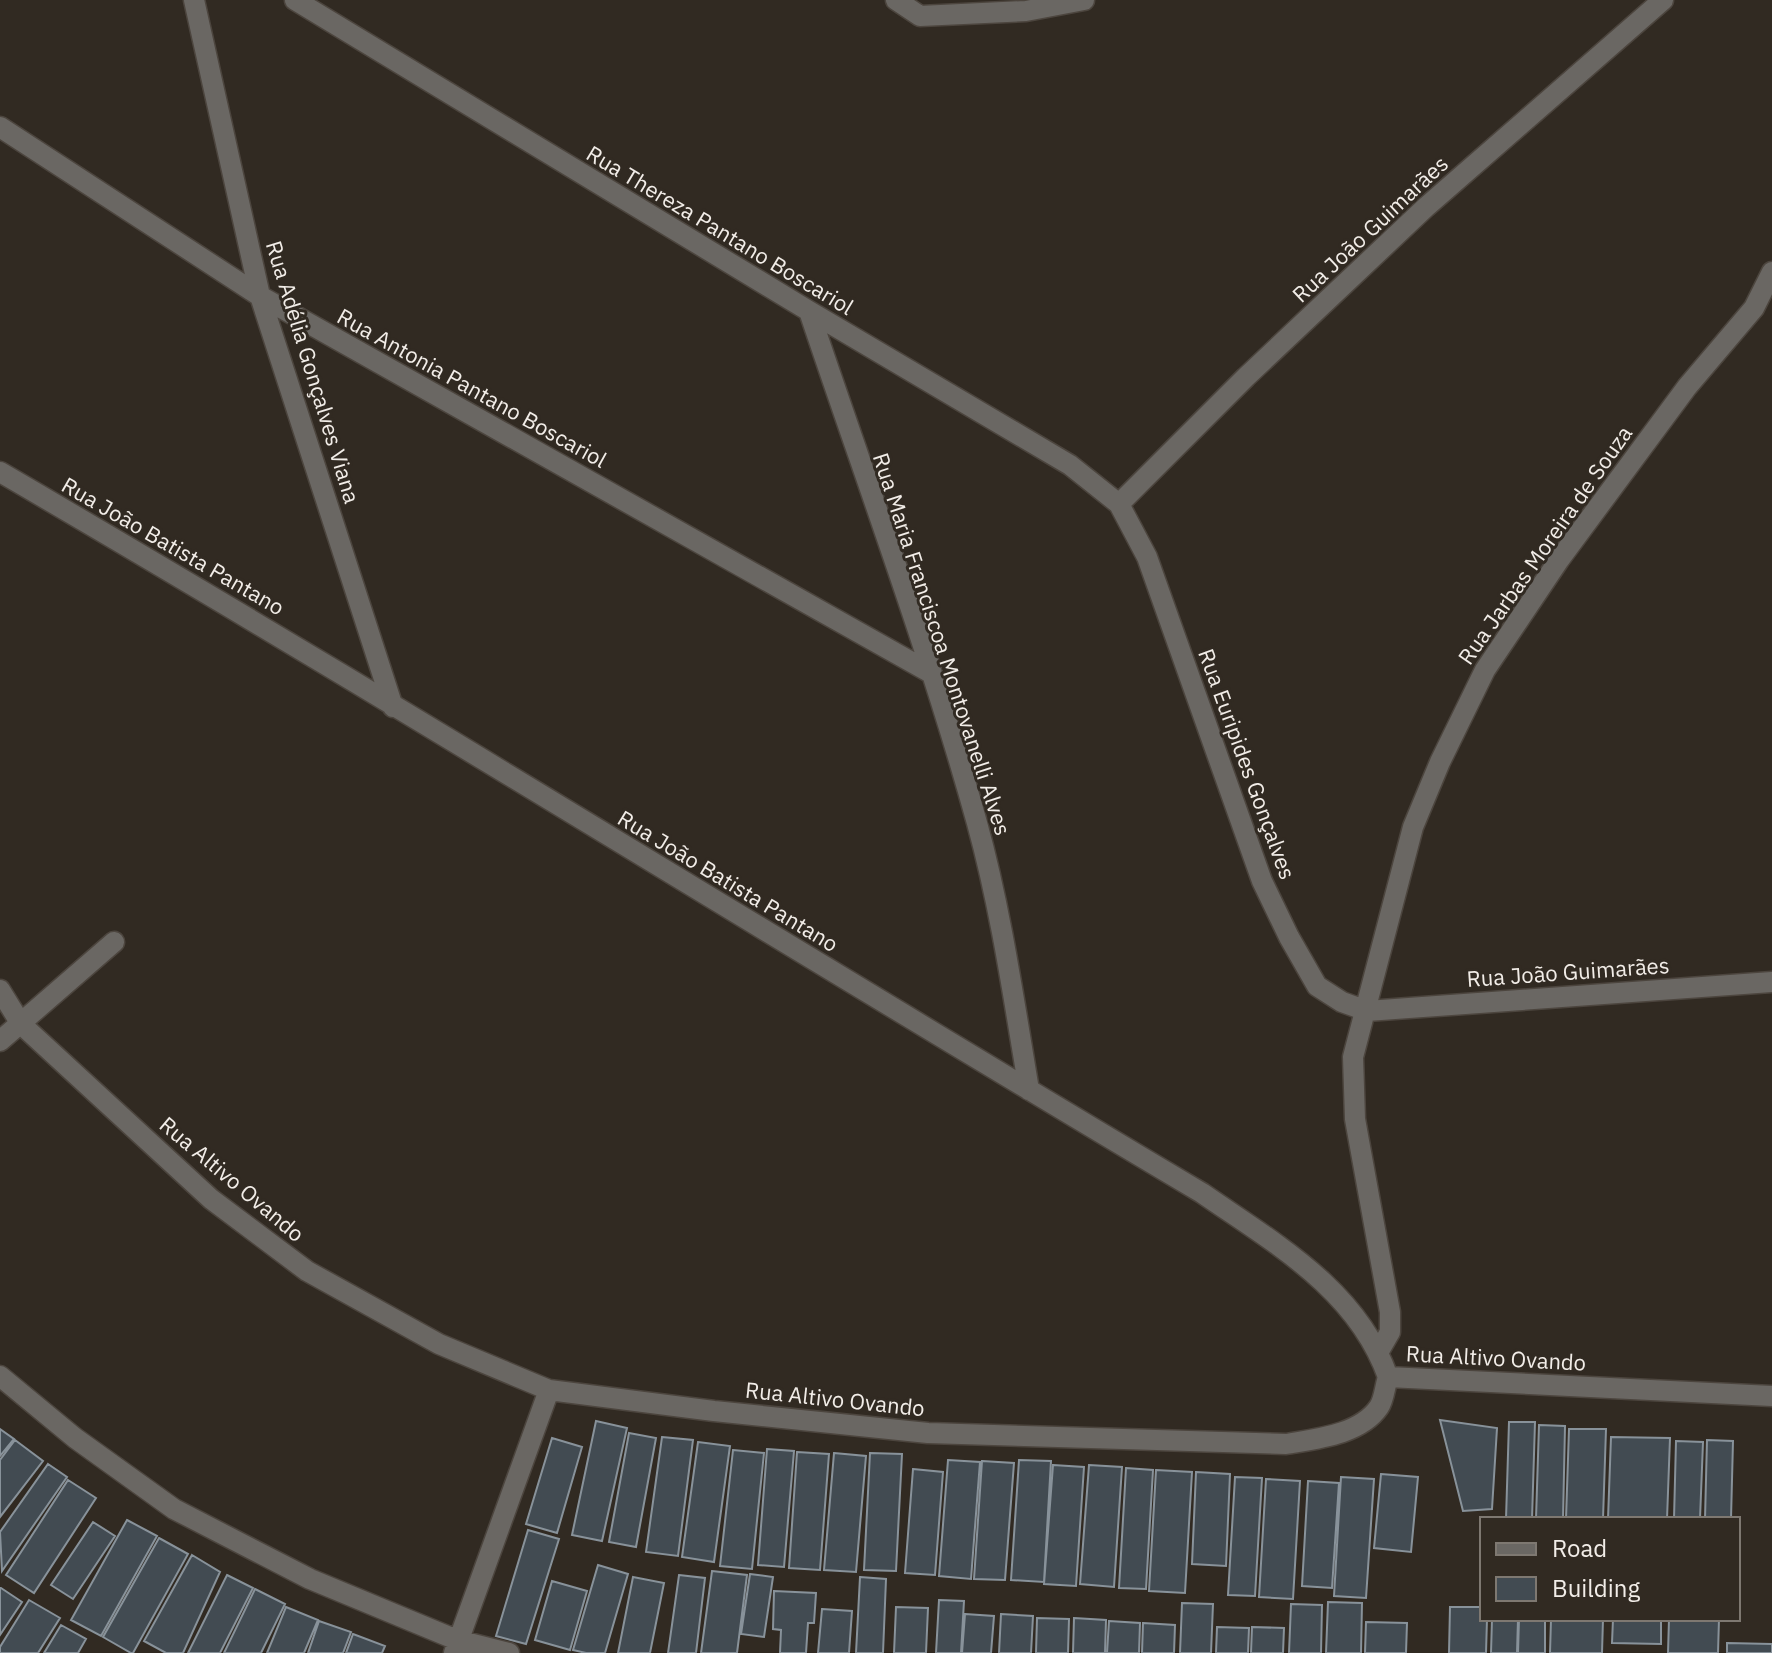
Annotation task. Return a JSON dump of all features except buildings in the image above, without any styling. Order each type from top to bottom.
[{"type":"street","name":"Rua Adélia Gonçalves Viana","points":[[194,0],[260,296],[393,707]]},
{"type":"street","name":"Rua Thereza Pantano Boscariol","points":[[295,0],[1070,465],[1119,504]]},
{"type":"street","points":[[896,0],[920,16],[1026,11],[1084,0]]},
{"type":"street","name":"Rua João Guimarães","points":[[1119,504],[1246,377],[1426,207],[1663,0]]},
{"type":"street","name":"Rua Antonia Pantano Boscariol","points":[[0,127],[260,296],[931,673]]},
{"type":"street","name":"Rua Jarbas Moreira de Souza","points":[[1379,1351],[1390,1332],[1390,1312],[1355,1119],[1353,1057],[1413,827],[1440,762],[1485,670],[1559,560],[1687,387],[1754,308],[1772,272]]},
{"type":"street","name":"Rua Maria Franciscoa Montovanelli Alves","points":[[809,311],[931,673],[977,825],[1012,985],[1029,1090]]},
{"type":"street","name":"Rua João Batista Pantano","points":[[0,472],[242,613],[1202,1193],[1294,1256],[1358,1317],[1379,1351],[1388,1377]]},
{"type":"street","name":"Rua Euripides Gonçalves","points":[[1119,504],[1147,557],[1262,881],[1289,937],[1317,986],[1342,1002],[1367,1011]]},
{"type":"street","points":[[0,1041],[114,942]]},
{"type":"street","name":"Rua João Guimarães","points":[[1367,1011],[1772,982]]},
{"type":"street","name":"Rua Altivo Ovando","points":[[0,990],[21,1024],[211,1199],[307,1271],[439,1344],[549,1390],[928,1433],[1286,1444],[1326,1437],[1364,1422],[1380,1406],[1388,1377],[1772,1396]]},
{"type":"street","points":[[0,1376],[75,1438],[174,1509],[310,1579],[456,1646],[509,1653]]},
{"type":"street","points":[[456,1646],[549,1390]]}]
